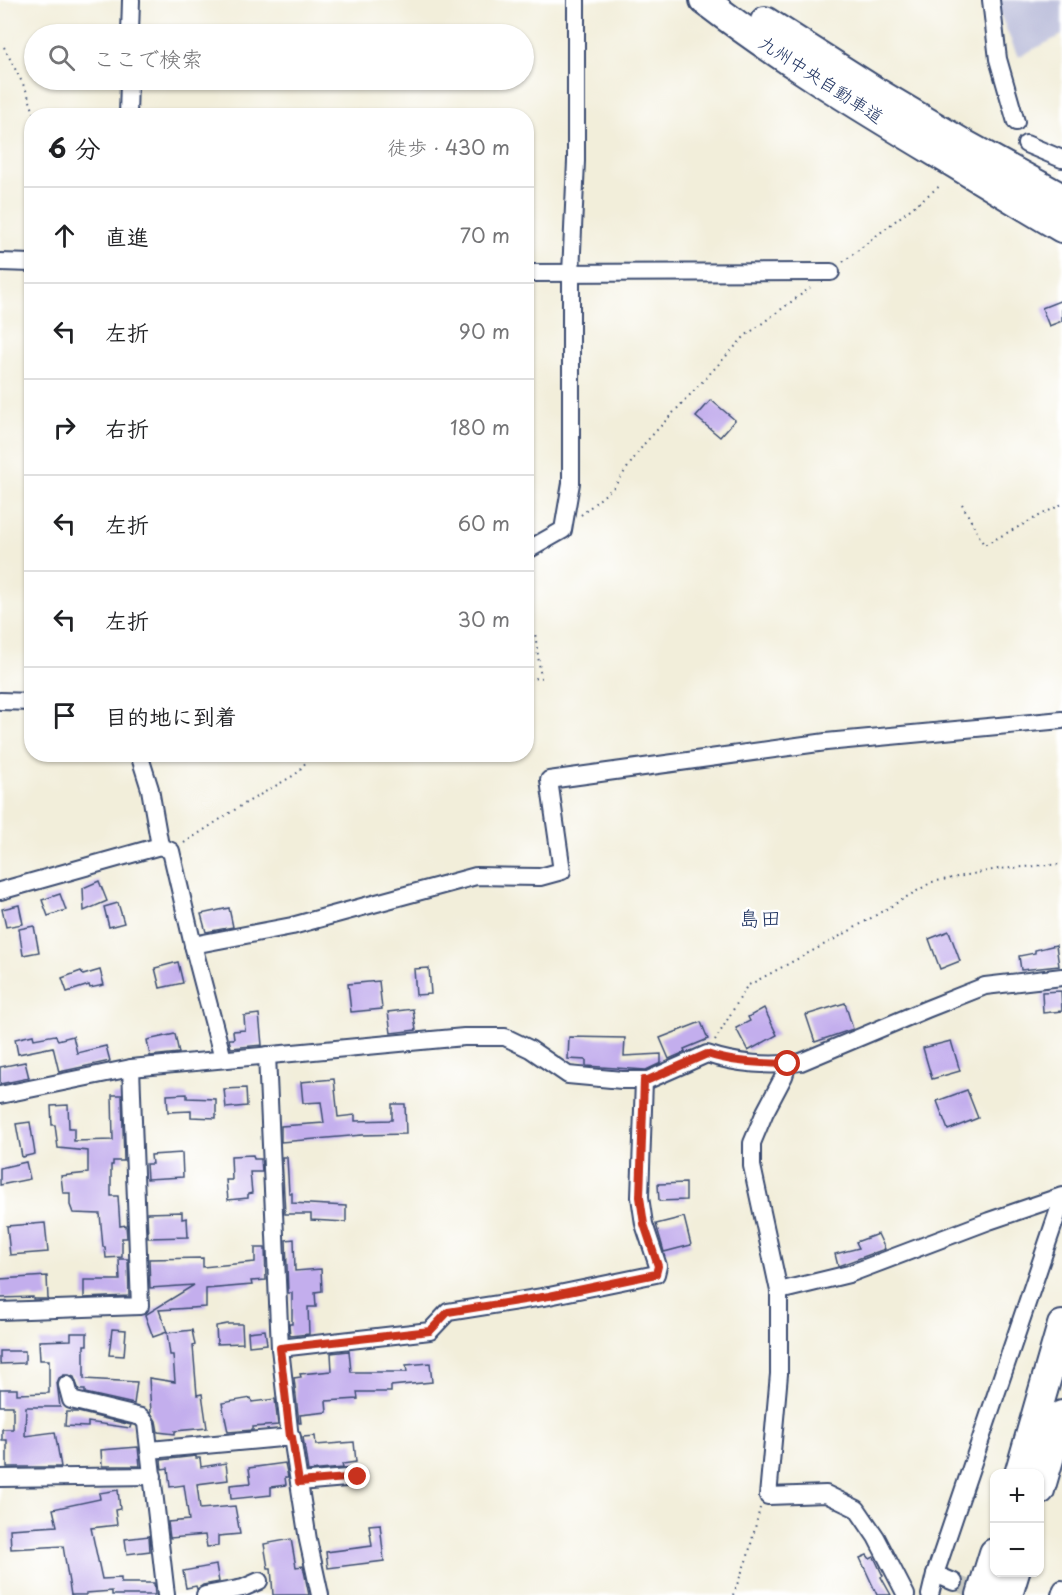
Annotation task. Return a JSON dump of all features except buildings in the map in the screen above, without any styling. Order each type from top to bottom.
[{"type":"highway","name":"九州中央自動車道","points":[[704,0],[797,66],[941,155]]},
{"type":"highway","name":"九州中央自動車道","points":[[734,0],[878,93]]},
{"type":"highway","points":[[878,93],[1062,180]]},
{"type":"highway","points":[[878,93],[1062,198]]},
{"type":"highway","points":[[941,155],[1062,218]]},
{"type":"highway","points":[[941,155],[1062,228]]},
{"type":"highway","points":[[1020,1469],[1062,1325]]},
{"type":"highway","points":[[1044,1476],[1062,1415]]},
{"type":"highway","points":[[981,1595],[990,1566]]},
{"type":"highway","points":[[1008,1595],[1013,1577]]},
{"type":"street","points":[[130,24],[131,0]]},
{"type":"street","points":[[534,546],[563,530],[571,483],[571,274],[576,161],[576,0]]},
{"type":"street","points":[[991,0],[998,59],[1016,122]]},
{"type":"street","points":[[128,108],[129,90]]},
{"type":"street","points":[[1026,144],[1062,159]]},
{"type":"street","points":[[0,262],[24,263]]},
{"type":"street","points":[[534,273],[831,272]]},
{"type":"street","points":[[0,701],[24,702]]},
{"type":"street","points":[[193,945],[292,926],[476,876],[540,877],[561,871],[549,780],[826,742],[1062,720]]},
{"type":"street","points":[[142,762],[223,1059]]},
{"type":"street","points":[[0,891],[165,849]]},
{"type":"street","points":[[0,1095],[131,1068],[464,1037],[505,1037],[530,1049],[568,1075],[648,1080],[707,1054],[746,1063],[801,1062],[985,986],[1062,976]]},
{"type":"street","points":[[267,1055],[280,1348],[290,1437],[292,1437],[308,1540],[320,1595]]},
{"type":"street","points":[[788,1064],[752,1143],[752,1166],[779,1291],[779,1374],[768,1496],[826,1494],[857,1509],[876,1537],[906,1595]]},
{"type":"street","points":[[0,1311],[140,1306],[131,1068]]},
{"type":"street","points":[[280,1348],[430,1331],[448,1312],[549,1296],[656,1274],[658,1266],[644,1224],[640,1197],[644,1080]]},
{"type":"street","points":[[779,1291],[849,1274],[989,1221],[1062,1198]]},
{"type":"street","points":[[930,1595],[935,1574],[1062,1198]]},
{"type":"street","points":[[67,1385],[70,1400],[141,1417],[146,1423],[166,1595]]},
{"type":"street","points":[[150,1450],[290,1437]]},
{"type":"street","points":[[0,1478],[153,1476]]},
{"type":"street","points":[[299,1482],[358,1477]]},
{"type":"street","points":[[935,1574],[954,1582]]},
{"type":"street","points":[[205,1595],[251,1588]]},
{"type":"street","points":[[1060,1595],[1062,1589]]},
{"type":"path","points":[[4,47],[24,86]]},
{"type":"path","points":[[26,90],[32,108]]},
{"type":"path","points":[[563,530],[614,487],[644,444],[745,336],[941,185]]},
{"type":"path","points":[[962,504],[984,545],[1062,504]]},
{"type":"path","points":[[534,633],[541,678],[534,678]]},
{"type":"path","points":[[165,849],[296,774],[307,762]]},
{"type":"path","points":[[707,1054],[747,986],[844,934],[932,882],[998,869],[1062,864]]},
{"type":"path","points":[[733,1595],[748,1557],[759,1508],[768,1496]]},
{"type":"shaded area","points":[[994,0],[1062,0],[1062,35],[1018,57]]},
{"type":"tunnel","points":[[954,1582],[986,1595]]},
{"type":"district","name":"島田","points":[[760,919]]},
{"type":"route","points":[[358,1477],[299,1482],[292,1437],[290,1437],[280,1348],[430,1331],[448,1312],[549,1296],[656,1274],[658,1266],[644,1224],[640,1197],[644,1080],[707,1054],[746,1063],[788,1064]]}]
